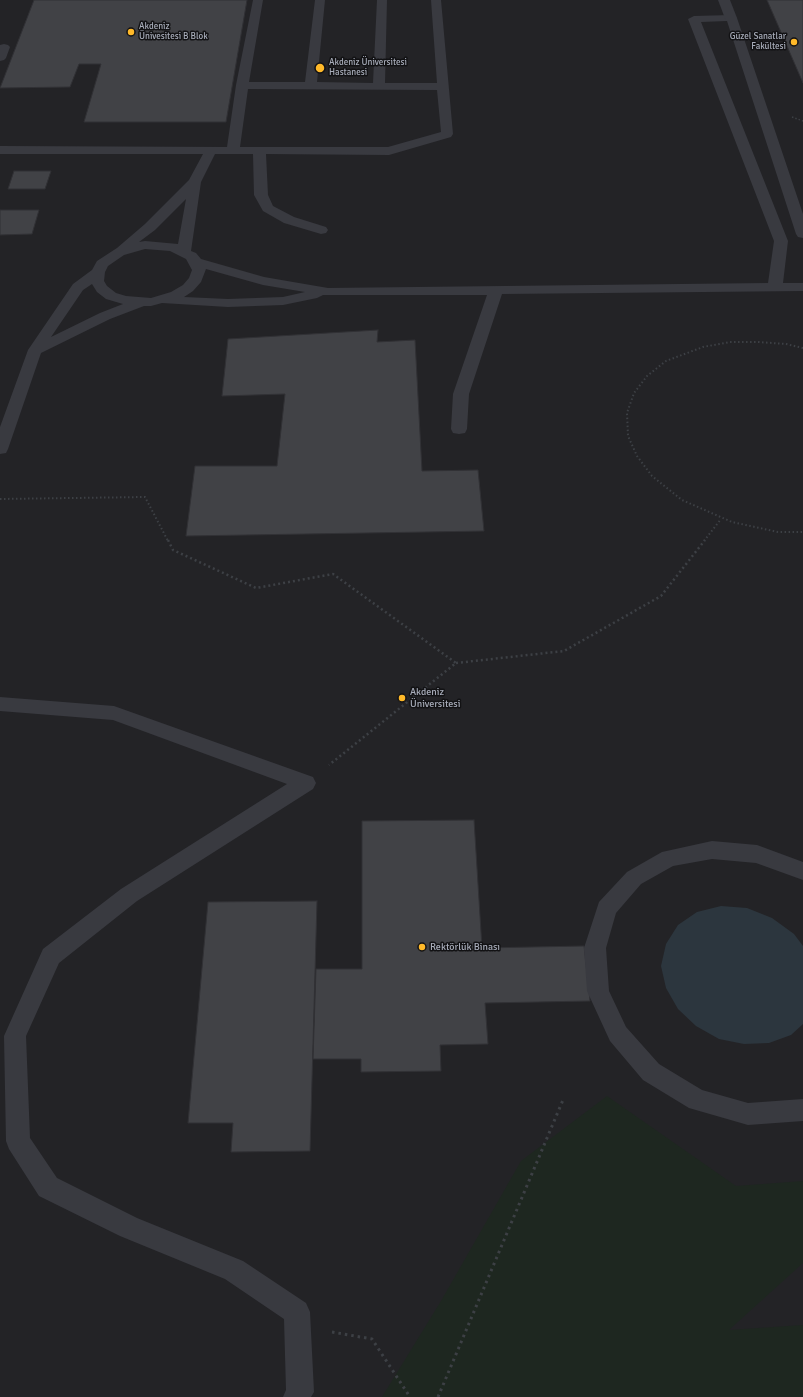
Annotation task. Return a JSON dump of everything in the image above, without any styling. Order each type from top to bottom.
[{"type":"street","points":[[724,0],[731,18]]},
{"type":"lane","points":[[233,150],[242,84],[258,0]]},
{"type":"lane","points":[[311,86],[320,0]]},
{"type":"lane","points":[[380,86],[382,0]]},
{"type":"lane","points":[[0,150],[389,151],[447,134],[436,0]]},
{"type":"lane","points":[[775,287],[781,242],[694,19],[731,18],[803,234]]},
{"type":"lane","points":[[242,84],[443,87]]},
{"type":"lane","points":[[184,251],[195,182],[210,150]]},
{"type":"lane","points":[[259,150],[261,195],[268,208],[289,220],[321,230]]},
{"type":"lane","points":[[195,182],[150,227],[102,264],[98,272],[97,281],[102,289],[112,296],[140,302],[162,300],[228,303],[283,301],[328,292]]},
{"type":"lane","points":[[119,252],[139,246],[160,245],[173,247],[184,251],[196,262],[263,281],[328,292],[803,287]]},
{"type":"lane","points":[[162,300],[176,295],[188,288],[196,279],[199,270],[196,262]]},
{"type":"lane","points":[[0,449],[35,350],[78,287],[98,272]]},
{"type":"lane","points":[[459,429],[461,394],[496,290]]},
{"type":"lane","points":[[35,350],[105,316],[140,302]]},
{"type":"lane","points":[[0,704],[114,713],[306,783]]},
{"type":"lane","points":[[297,1397],[300,1392],[296,1312],[234,1270],[129,1226],[48,1187],[18,1141],[14,1036],[50,956],[129,895],[306,783]]},
{"type":"lane","points":[[803,871],[757,854],[712,850],[669,858],[634,878],[608,909],[595,948],[598,991],[618,1034],[651,1072],[697,1100],[748,1114],[803,1110]]},
{"type":"path","points":[[803,348],[786,344],[758,342],[730,342],[703,347],[666,361],[647,376],[634,393],[626,414],[628,436],[637,456],[652,476],[682,500],[721,519],[778,532],[803,532]]},
{"type":"path","points":[[0,499],[145,497],[173,550],[256,588],[333,574],[456,663]]},
{"type":"path","points":[[306,783],[456,663],[564,651],[661,596],[721,519]]},
{"type":"path","points":[[438,1397],[564,1100]]},
{"type":"path","points":[[297,1326],[372,1339],[410,1397]]},
{"type":"shaded area","name":"Akdeniz Üniversitesi","points":[[0,0],[803,0],[803,1397],[0,1397]]},
{"type":"shaded area","points":[[721,906],[747,908],[772,918],[794,934],[803,946],[803,1024],[791,1035],[769,1043],[744,1044],[719,1039],[696,1026],[678,1009],[666,988],[661,966],[666,944],[678,925],[697,912]]},
{"type":"shaded area","points":[[607,1096],[736,1186],[803,1181],[803,1263],[729,1330],[803,1325],[803,1397],[382,1397],[441,1301],[521,1161]]},
{"type":"building","name":"Akdeniz Ünivesitesi B Blok","points":[[34,0],[247,0],[226,122],[84,122],[101,64],[79,64],[70,87],[0,88]]},
{"type":"building","name":"Güzel Sanatlar Fakültesi","points":[[767,0],[803,0],[803,83]]},
{"type":"building","points":[[14,171],[51,171],[45,189],[8,189]]},
{"type":"building","points":[[0,210],[39,210],[32,234],[0,235]]},
{"type":"building","points":[[378,330],[377,342],[415,340],[422,471],[478,470],[484,531],[186,536],[195,466],[277,466],[285,394],[222,396],[228,339]]},
{"type":"building","name":"Rektörlük Binası","points":[[474,820],[482,948],[584,946],[590,1001],[485,1003],[488,1044],[440,1045],[441,1071],[361,1072],[361,1059],[313,1059],[316,969],[362,969],[362,821]]},
{"type":"building","points":[[317,901],[310,1151],[231,1152],[233,1123],[188,1123],[208,902]]},
{"type":"place","name":"Akdeniz Ünivesitesi B Blok","points":[[131,32]]},
{"type":"place","name":"Güzel Sanatlar Fakültesi","points":[[794,42]]},
{"type":"place","name":"Akdeniz Üniversitesi Hastanesi","points":[[320,68]]},
{"type":"place","name":"Akdeniz Üniversitesi","points":[[402,698]]},
{"type":"place","name":"Rektörlük Binası","points":[[422,947]]}]
